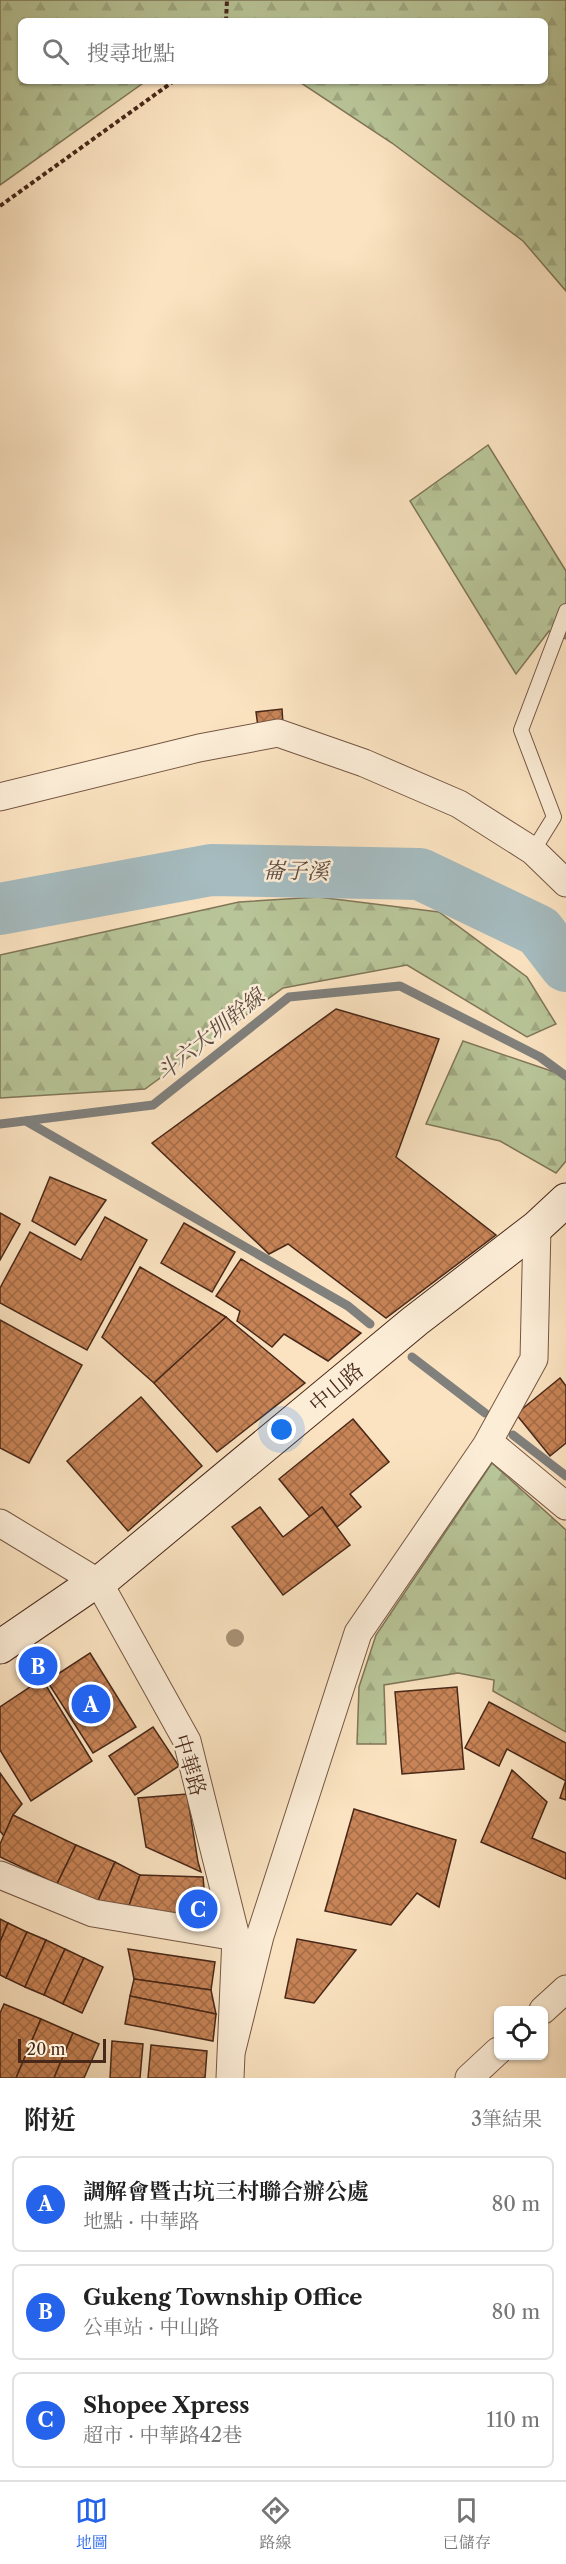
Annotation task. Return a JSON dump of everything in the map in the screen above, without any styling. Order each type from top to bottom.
[{"type":"main road","name":"中山路","points":[[0,1647],[92,1584],[99,1583],[415,1321],[552,1212]]},
{"type":"street","points":[[0,797],[199,748],[278,733],[364,763],[459,804],[532,851],[566,883]]},
{"type":"street","points":[[232,2049],[260,1936],[358,1633],[489,1442],[534,1359],[552,1212]]},
{"type":"street","points":[[489,1442],[566,1506]]},
{"type":"street","name":"中華路","points":[[0,1523],[99,1583],[186,1741],[236,1937],[230,2078]]},
{"type":"street","points":[[0,1875],[93,1913],[236,1937]]},
{"type":"street","points":[[547,2006],[566,1989]]},
{"type":"street","points":[[469,2078],[494,2055]]},
{"type":"lane","points":[[532,851],[554,817],[521,730],[566,611]]},
{"type":"path","points":[[226,18],[227,0]]},
{"type":"path","points":[[0,206],[170,84]]},
{"type":"green space","points":[[0,0],[566,0],[566,291],[523,241],[392,143],[303,84],[548,84],[548,18],[18,18],[18,84],[142,84],[0,185]]},
{"type":"green space","points":[[488,445],[566,571],[566,639],[549,631],[516,674],[410,501]]},
{"type":"green space","points":[[318,897],[439,912],[527,977],[556,1024],[527,1037],[407,965],[283,988],[145,1089],[0,1098],[0,955],[239,902]]},
{"type":"green space","points":[[463,1041],[563,1075],[566,1079],[566,1161],[556,1173],[500,1141],[426,1124]]},
{"type":"green space","points":[[492,1463],[566,1530],[566,1732],[493,1691],[494,1680],[458,1673],[384,1685],[386,1744],[357,1744],[359,1687],[376,1635]]},
{"type":"building","points":[[282,709],[283,724],[258,727],[256,712]]},
{"type":"building","points":[[336,1009],[439,1039],[396,1157],[496,1235],[386,1318],[288,1244],[269,1254],[152,1143]]},
{"type":"building","points":[[50,1177],[106,1200],[75,1245],[32,1221]]},
{"type":"building","points":[[0,1213],[20,1224],[0,1260]]},
{"type":"building","points":[[105,1217],[147,1240],[87,1350],[0,1303],[0,1288],[30,1232],[81,1260]]},
{"type":"building","points":[[184,1223],[235,1252],[212,1292],[161,1263]]},
{"type":"building","points":[[241,1259],[361,1333],[328,1361],[284,1334],[272,1347],[237,1321],[240,1311],[216,1296]]},
{"type":"building","points":[[140,1267],[226,1317],[154,1383],[102,1337]]},
{"type":"building","points":[[226,1317],[305,1383],[217,1452],[154,1383]]},
{"type":"building","points":[[0,1320],[82,1365],[29,1463],[0,1448]]},
{"type":"building","points":[[560,1378],[566,1386],[566,1443],[550,1456],[516,1414]]},
{"type":"building","points":[[141,1397],[202,1466],[128,1531],[67,1461]]},
{"type":"building","points":[[353,1419],[389,1462],[350,1494],[361,1507],[337,1527],[322,1507],[310,1517],[279,1479]]},
{"type":"building","points":[[260,1507],[283,1537],[322,1507],[350,1545],[283,1595],[232,1527]]},
{"type":"building","points":[[90,1653],[136,1727],[93,1753],[47,1681]]},
{"type":"building","points":[[42,1679],[92,1761],[31,1801],[0,1750],[0,1707]]},
{"type":"building","points":[[457,1687],[464,1769],[402,1774],[395,1692]]},
{"type":"building","points":[[489,1702],[566,1743],[566,1781],[507,1749],[499,1766],[465,1748]]},
{"type":"building","points":[[153,1727],[179,1766],[135,1795],[109,1756]]},
{"type":"building","points":[[512,1770],[547,1802],[532,1838],[566,1853],[566,1879],[481,1842]]},
{"type":"building","points":[[0,1773],[22,1804],[13,1815],[4,1836],[0,1831]]},
{"type":"building","points":[[566,1780],[566,1800],[560,1798]]},
{"type":"building","points":[[187,1794],[201,1872],[146,1847],[138,1798]]},
{"type":"building","points":[[354,1809],[456,1840],[439,1907],[417,1893],[391,1925],[325,1911]]},
{"type":"building","points":[[13,1815],[76,1845],[57,1884],[0,1857],[0,1844]]},
{"type":"building","points":[[76,1845],[115,1862],[97,1903],[57,1884]]},
{"type":"building","points":[[115,1862],[140,1875],[126,1914],[97,1903]]},
{"type":"building","points":[[140,1875],[203,1877],[207,1920],[126,1914]]},
{"type":"building","points":[[0,1919],[8,1923],[0,1942]]},
{"type":"building","points":[[8,1923],[27,1932],[6,1978],[0,1975],[0,1942]]},
{"type":"building","points":[[27,1932],[46,1940],[25,1987],[6,1978]]},
{"type":"building","points":[[297,1939],[356,1950],[314,2003],[285,1998]]},
{"type":"building","points":[[46,1940],[65,1949],[44,1995],[25,1987]]},
{"type":"building","points":[[65,1949],[84,1958],[63,2004],[44,1995]]},
{"type":"building","points":[[128,1949],[215,1962],[211,1990],[134,1979]]},
{"type":"building","points":[[84,1958],[103,1967],[82,2013],[63,2004]]},
{"type":"building","points":[[134,1979],[211,1990],[216,2014],[130,1996]]},
{"type":"building","points":[[130,1996],[216,2014],[213,2041],[125,2024]]},
{"type":"building","points":[[4,2004],[41,2019],[16,2078],[0,2078],[0,2013]]},
{"type":"building","points":[[41,2019],[73,2033],[54,2078],[16,2078]]},
{"type":"building","points":[[73,2033],[99,2044],[84,2078],[54,2078]]},
{"type":"building","points":[[112,2041],[143,2044],[140,2078],[110,2078]]},
{"type":"building","points":[[151,2045],[207,2051],[205,2078],[148,2078]]},
{"type":"waterway","name":"崙子溪","points":[[0,909],[211,870],[420,874],[539,931],[566,966]]},
{"type":"waterway","name":"斗六大圳幹線","points":[[0,1124],[153,1105],[289,997],[400,986],[540,1057],[566,1076]]},
{"type":"waterway","points":[[26,1121],[348,1306],[370,1324]]},
{"type":"waterway","points":[[412,1357],[485,1413]]},
{"type":"waterway","points":[[513,1435],[566,1476]]},
{"type":"place","name":"Gukeng Township Office","points":[[38,1666]]},
{"type":"place","name":"調解會暨古坑三村聯合辦公處","points":[[91,1704]]},
{"type":"place","name":"Shopee Xpress","points":[[198,1909]]}]
